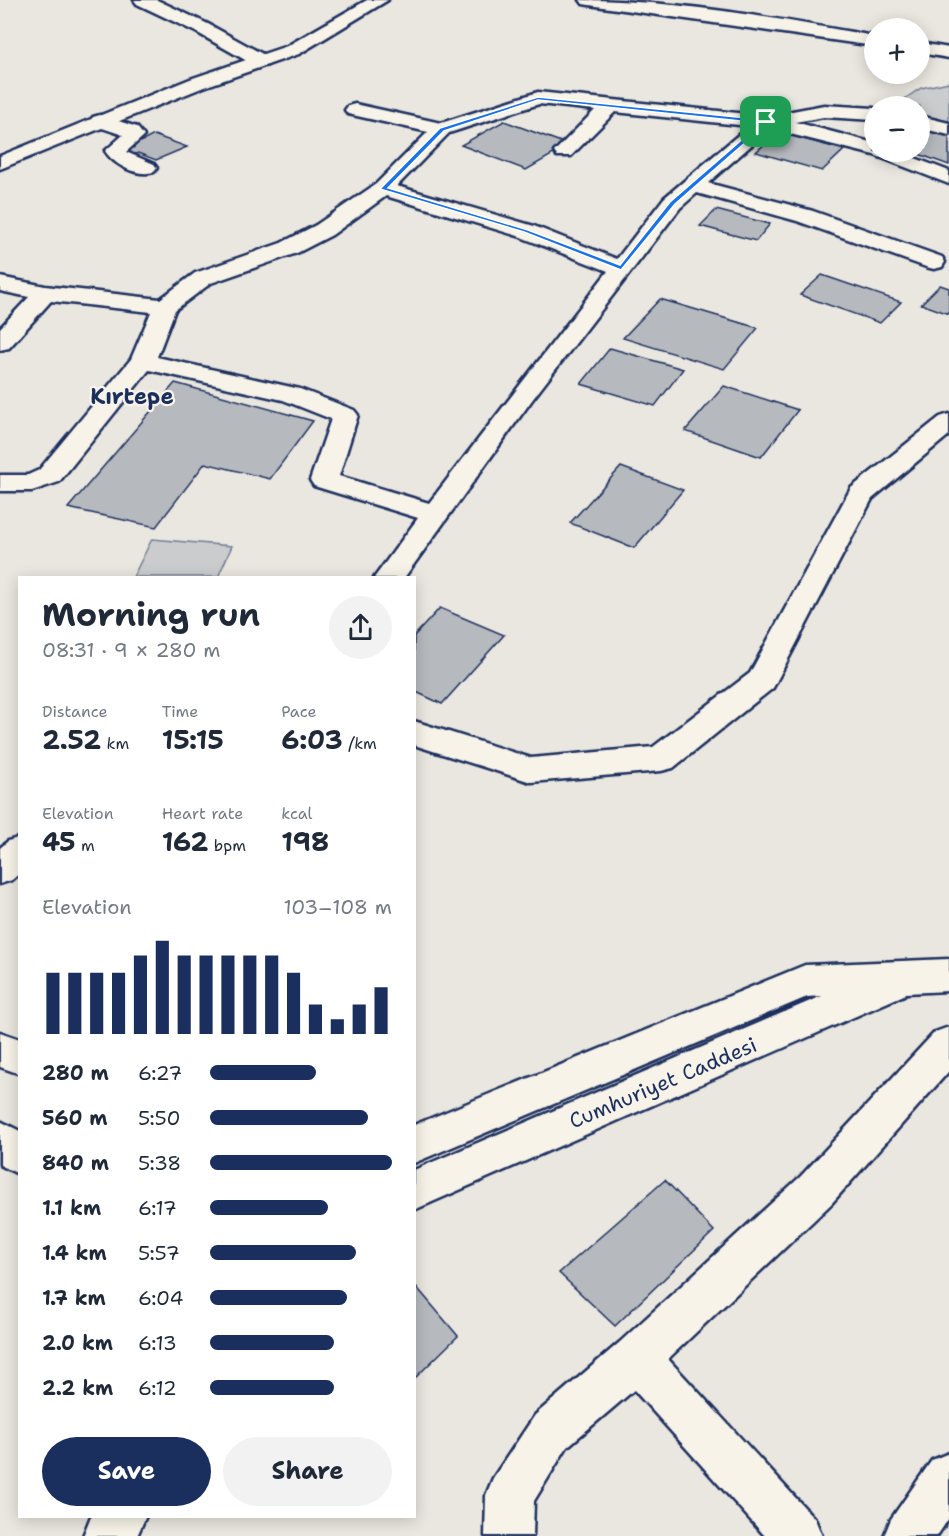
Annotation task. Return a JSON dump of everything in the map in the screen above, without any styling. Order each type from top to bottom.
[{"type":"street","points":[[143,0],[202,28],[261,61]]},
{"type":"street","points":[[0,163],[100,121],[293,50],[380,0]]},
{"type":"street","points":[[589,0],[864,39]]},
{"type":"street","points":[[930,50],[949,53]]},
{"type":"street","points":[[0,483],[32,483],[49,476],[143,361],[165,307],[203,278],[289,248],[324,230],[383,189],[442,129],[538,98],[766,122],[864,146]]},
{"type":"street","points":[[564,152],[609,107]]},
{"type":"street","points":[[355,110],[442,129]]},
{"type":"street","points":[[389,576],[672,203],[766,122],[824,111],[864,113]]},
{"type":"street","points":[[100,121],[129,131],[134,136],[116,151],[120,158],[147,168]]},
{"type":"street","points":[[930,124],[949,129]]},
{"type":"street","points":[[908,162],[949,178]]},
{"type":"street","points":[[693,185],[805,216],[934,262]]},
{"type":"street","points":[[383,189],[526,231],[621,268]]},
{"type":"street","points":[[0,284],[165,307]]},
{"type":"street","points":[[0,343],[45,292]]},
{"type":"street","points":[[143,361],[291,394],[345,416],[324,480],[435,514]]},
{"type":"street","points":[[416,734],[531,770],[661,759],[762,680],[861,494],[949,422]]},
{"type":"street","points":[[0,870],[18,853]]},
{"type":"street","name":"Cumhuriyet Caddesi","points":[[416,1143],[805,981],[930,975]]},
{"type":"street","name":"Cumhuriyet Caddesi","points":[[416,1189],[930,975]]},
{"type":"street","points":[[506,1522],[551,1431],[636,1358],[816,1190],[949,1044]]},
{"type":"street","points":[[0,1048],[18,1056]]},
{"type":"street","points":[[0,1140],[18,1154]]},
{"type":"street","points":[[636,1358],[798,1536]]},
{"type":"street","points":[[908,1536],[949,1477]]},
{"type":"street","points":[[108,1536],[121,1518]]},
{"type":"shaded area","points":[[949,82],[949,124],[930,117],[930,96],[909,96],[921,88]]},
{"type":"shaded area","points":[[152,539],[232,546],[218,576],[134,576]]},
{"type":"building","points":[[504,121],[569,145],[526,170],[461,145]]},
{"type":"building","points":[[930,128],[949,135],[949,165],[930,158]]},
{"type":"building","points":[[778,132],[844,150],[822,171],[756,152]]},
{"type":"building","points":[[154,135],[187,147],[156,160],[138,153],[131,156],[121,151],[138,140],[141,142]]},
{"type":"building","points":[[716,210],[770,224],[756,241],[700,226]]},
{"type":"building","points":[[822,275],[901,302],[880,323],[800,295]]},
{"type":"building","points":[[940,285],[949,288],[949,314],[921,304]]},
{"type":"building","points":[[660,299],[758,328],[724,369],[623,338]]},
{"type":"building","points":[[610,348],[683,369],[655,406],[581,384]]},
{"type":"building","points":[[175,383],[313,421],[270,479],[205,463],[156,527],[68,508]]},
{"type":"building","points":[[724,386],[798,410],[761,457],[685,431]]},
{"type":"building","points":[[621,467],[683,490],[634,548],[570,523]]},
{"type":"building","points":[[440,608],[504,635],[442,704],[416,692],[416,634]]},
{"type":"building","points":[[665,1180],[714,1231],[615,1326],[559,1273]]},
{"type":"building","points":[[416,1286],[458,1336],[416,1377]]},
{"type":"district","name":"Kırtepe","points":[[132,396]]},
{"type":"route","points":[[538,98],[766,122],[672,203],[621,268],[478,215],[383,189],[442,129],[538,98]]}]
